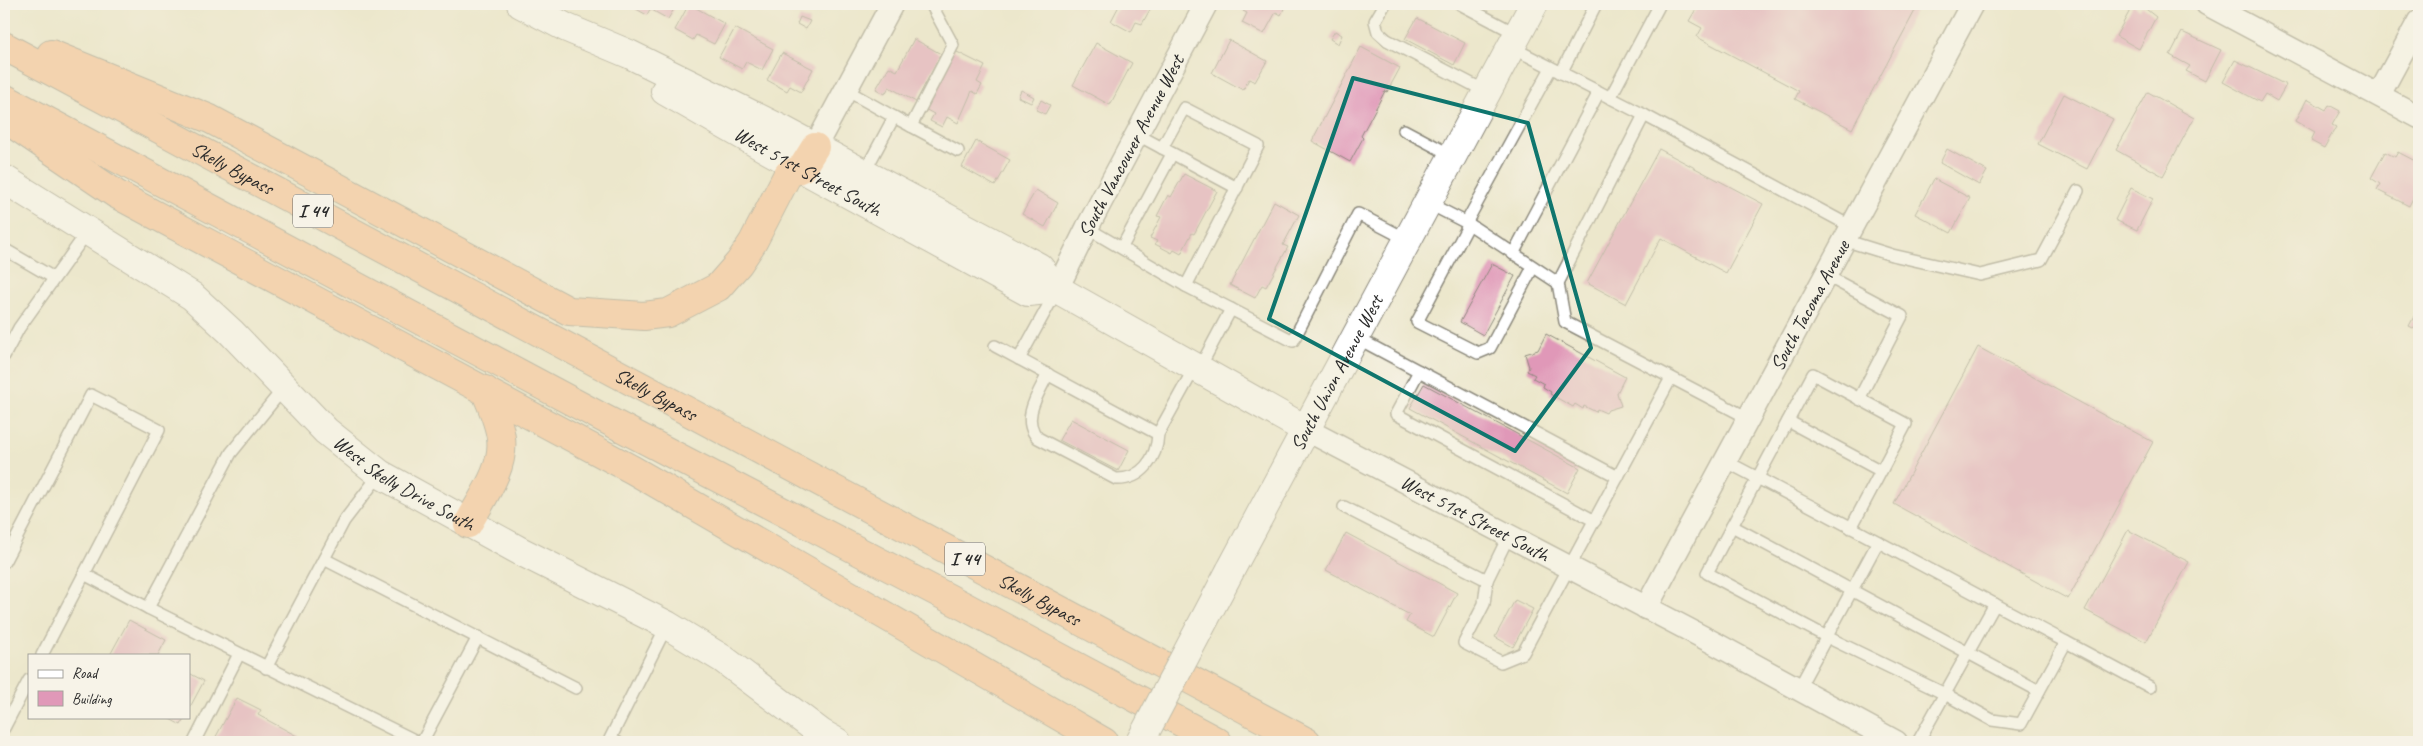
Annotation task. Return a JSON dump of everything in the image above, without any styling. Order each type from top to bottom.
[{"type":"highway","points":[[4,34],[210,119],[569,311],[644,316],[668,313],[718,287],[740,263],[788,174],[809,157]]},
{"type":"highway","name":"Skelly Bypass","points":[[4,46],[1308,742]]},
{"type":"highway","name":"Skelly Bypass","points":[[4,98],[603,418],[953,600],[1218,742]]},
{"type":"highway","points":[[4,118],[116,194],[633,470],[1104,742]]},
{"type":"highway","points":[[468,524],[499,466],[502,449],[496,418],[485,390]]},
{"type":"street","name":"West 51st Street South","points":[[520,4],[567,28],[636,58],[809,157],[1028,292],[1057,290]]},
{"type":"street","points":[[809,157],[892,4]]},
{"type":"street","name":"South Vancouver Avenue West","points":[[1057,290],[1087,228],[1206,4]]},
{"type":"street","name":"South Union Avenue West","points":[[1140,742],[1305,429],[1534,4]]},
{"type":"street","name":"South Tacoma Avenue","points":[[1646,608],[1972,4]]},
{"type":"street","points":[[2207,4],[2419,117]]},
{"type":"street","points":[[2379,96],[2419,21]]},
{"type":"street","name":"West 51st Street South","points":[[809,157],[864,173],[1039,267],[1057,290],[1305,429],[1799,688],[1896,742]]},
{"type":"street","name":"West Skelly Drive South","points":[[4,180],[192,296],[231,332],[283,389],[326,431],[380,474],[468,524],[667,625],[723,659],[821,733],[837,742]]},
{"type":"lane","points":[[911,126],[953,45],[931,4]]},
{"type":"lane","points":[[1385,4],[1375,21],[1378,32],[1387,40],[1487,92]]},
{"type":"lane","points":[[1460,4],[1556,70],[1644,115],[1848,233],[1892,255],[1980,275],[2041,260],[2078,191]]},
{"type":"lane","points":[[1533,266],[1490,348],[1478,353],[1417,322],[1468,224],[1596,4]]},
{"type":"lane","points":[[1610,98],[1660,4]]},
{"type":"lane","points":[[846,90],[958,151]]},
{"type":"lane","points":[[1513,254],[1599,92]]},
{"type":"lane","points":[[1122,247],[1167,151],[1184,108],[1258,146],[1186,286]]},
{"type":"lane","points":[[1644,115],[1558,283],[1565,322],[1748,418]]},
{"type":"lane","points":[[864,173],[894,117]]},
{"type":"lane","points":[[1404,130],[1453,156]]},
{"type":"lane","points":[[1136,134],[1237,188]]},
{"type":"lane","points":[[1428,202],[1468,224],[1558,283]]},
{"type":"lane","points":[[1087,228],[1186,286],[1293,341],[1358,214],[1408,240]]},
{"type":"lane","points":[[4,356],[19,328],[88,231]]},
{"type":"lane","points":[[4,249],[54,278]]},
{"type":"lane","points":[[1825,275],[1902,316],[1859,399]]},
{"type":"lane","points":[[1019,359],[1057,290]]},
{"type":"lane","points":[[1048,374],[1032,409],[1031,431],[1038,438],[1116,479],[1127,479],[1138,475],[1146,468],[1158,444],[1158,434],[1231,309]]},
{"type":"lane","points":[[1355,337],[1618,477]]},
{"type":"lane","points":[[995,346],[1158,434]]},
{"type":"lane","points":[[1419,371],[1396,414],[1595,521]]},
{"type":"lane","points":[[1851,528],[1906,424],[1813,374],[1707,573],[1827,637],[1944,694],[1992,720],[2021,724],[2066,642]]},
{"type":"lane","points":[[1508,535],[1488,580],[1484,604],[1464,644],[1501,662],[1523,653],[1671,378]]},
{"type":"lane","points":[[148,608],[231,453],[283,389]]},
{"type":"lane","points":[[4,562],[91,395],[159,430],[43,654]]},
{"type":"lane","points":[[1788,421],[1881,471]]},
{"type":"lane","points":[[1725,461],[2150,687]]},
{"type":"lane","points":[[266,668],[344,521],[380,474]]},
{"type":"lane","points":[[1344,507],[1488,580]]},
{"type":"lane","points":[[1732,526],[2039,691]]},
{"type":"lane","points":[[1799,688],[1878,542]]},
{"type":"lane","points":[[324,559],[576,688]]},
{"type":"lane","points":[[84,574],[266,668],[420,742],[478,637]]},
{"type":"lane","points":[[1918,742],[1995,604]]},
{"type":"lane","points":[[617,742],[610,739],[667,625]]},
{"type":"lane","points":[[194,742],[239,654]]},
{"type":"lane","points":[[4,728],[28,682]]},
{"type":"highlighted area","points":[[1353,78],[1528,123],[1591,348],[1515,451],[1269,319]]},
{"type":"building","points":[[630,4],[677,4],[668,19],[650,9],[647,15]]},
{"type":"building","points":[[689,4],[725,24],[714,44],[696,35],[693,40],[675,30]]},
{"type":"building","points":[[1120,4],[1153,4],[1142,24],[1136,22],[1131,32],[1111,21]]},
{"type":"building","points":[[1247,4],[1286,4],[1281,15],[1276,12],[1264,34],[1242,23],[1247,13],[1243,11]]},
{"type":"building","points":[[1699,4],[1911,4],[1917,7],[1852,129],[1795,99],[1799,91],[1697,37],[1702,28],[1689,21]]},
{"type":"building","points":[[2133,5],[2140,9],[2142,6],[2156,17],[2139,49],[2116,36]]},
{"type":"building","points":[[800,17],[810,21],[806,29],[797,24]]},
{"type":"building","points":[[1417,18],[1465,43],[1454,65],[1405,39]]},
{"type":"building","points":[[735,28],[773,49],[762,70],[746,62],[742,69],[719,57]]},
{"type":"building","points":[[1335,31],[1342,35],[1338,44],[1330,39]]},
{"type":"building","points":[[2182,32],[2221,50],[2205,81],[2186,71],[2190,66],[2170,55]]},
{"type":"building","points":[[914,39],[941,54],[916,102],[889,87],[885,94],[876,89],[889,67],[897,71]]},
{"type":"building","points":[[1229,40],[1267,61],[1255,82],[1249,79],[1243,90],[1212,73]]},
{"type":"building","points":[[1096,43],[1132,63],[1110,105],[1073,85]]},
{"type":"building","points":[[1361,47],[1400,68],[1387,92],[1385,91],[1361,136],[1363,138],[1350,162],[1312,141]]},
{"type":"building","points":[[953,50],[985,66],[977,82],[982,85],[977,94],[972,91],[958,123],[947,117],[942,127],[930,121],[934,114],[923,108]]},
{"type":"building","points":[[782,53],[813,69],[801,92],[790,86],[787,91],[767,80]]},
{"type":"building","points":[[2235,60],[2286,85],[2277,101],[2265,94],[2260,102],[2223,82]]},
{"type":"building","points":[[1021,90],[1034,97],[1031,103],[1018,97]]},
{"type":"building","points":[[2148,92],[2194,118],[2163,176],[2116,150]]},
{"type":"building","points":[[2064,94],[2113,119],[2087,169],[2038,144]]},
{"type":"building","points":[[2307,99],[2326,110],[2329,105],[2340,111],[2332,125],[2336,127],[2324,148],[2311,141],[2315,132],[2296,121]]},
{"type":"building","points":[[1041,100],[1050,105],[1045,114],[1036,110]]},
{"type":"building","points":[[976,141],[1010,160],[995,186],[962,167]]},
{"type":"building","points":[[1659,149],[1763,204],[1726,273],[1661,238],[1626,304],[1587,283]]},
{"type":"building","points":[[1947,149],[1987,171],[1979,185],[1940,163]]},
{"type":"building","points":[[2385,152],[2395,157],[2398,152],[2419,163],[2419,186],[2409,206],[2377,190],[2380,184],[2371,178]]},
{"type":"building","points":[[1184,174],[1217,191],[1181,254],[1174,250],[1172,253],[1155,244],[1157,241],[1150,238],[1161,217],[1157,216],[1168,195],[1171,197]]},
{"type":"building","points":[[1934,179],[1970,198],[1951,233],[1915,214]]},
{"type":"building","points":[[2131,188],[2153,199],[2137,230],[2115,220]]},
{"type":"building","points":[[1036,190],[1058,203],[1045,227],[1022,214]]},
{"type":"building","points":[[1274,201],[1299,215],[1283,245],[1288,247],[1266,287],[1262,285],[1255,298],[1230,285]]},
{"type":"building","points":[[2419,211],[2419,227],[2412,223]]},
{"type":"building","points":[[1492,264],[1515,276],[1483,335],[1460,322]]},
{"type":"building","points":[[2419,307],[2419,331],[2409,326]]},
{"type":"building","points":[[1546,334],[1625,377],[1617,393],[1621,406],[1608,410],[1606,413],[1597,409],[1596,412],[1584,406],[1583,409],[1575,404],[1573,407],[1550,394],[1551,392],[1543,387],[1544,384],[1533,378],[1535,375],[1527,371],[1529,367],[1525,354],[1538,350]]},
{"type":"building","points":[[1978,347],[2153,442],[2068,599],[1894,504]]},
{"type":"building","points":[[1424,384],[1580,468],[1567,493],[1410,408]]},
{"type":"building","points":[[1071,419],[1129,450],[1118,471],[1059,440]]},
{"type":"building","points":[[2128,530],[2189,562],[2146,642],[2085,610]]},
{"type":"building","points":[[1346,533],[1457,593],[1434,637],[1406,622],[1410,615],[1326,570]]},
{"type":"building","points":[[1515,600],[1533,609],[1513,647],[1495,637]]},
{"type":"building","points":[[129,620],[166,640],[159,654],[111,654]]},
{"type":"building","points":[[190,674],[204,681],[190,707]]},
{"type":"building","points":[[237,698],[261,710],[258,715],[308,742],[213,742]]},
{"type":"building","points":[[168,718],[184,718],[181,725]]}]
